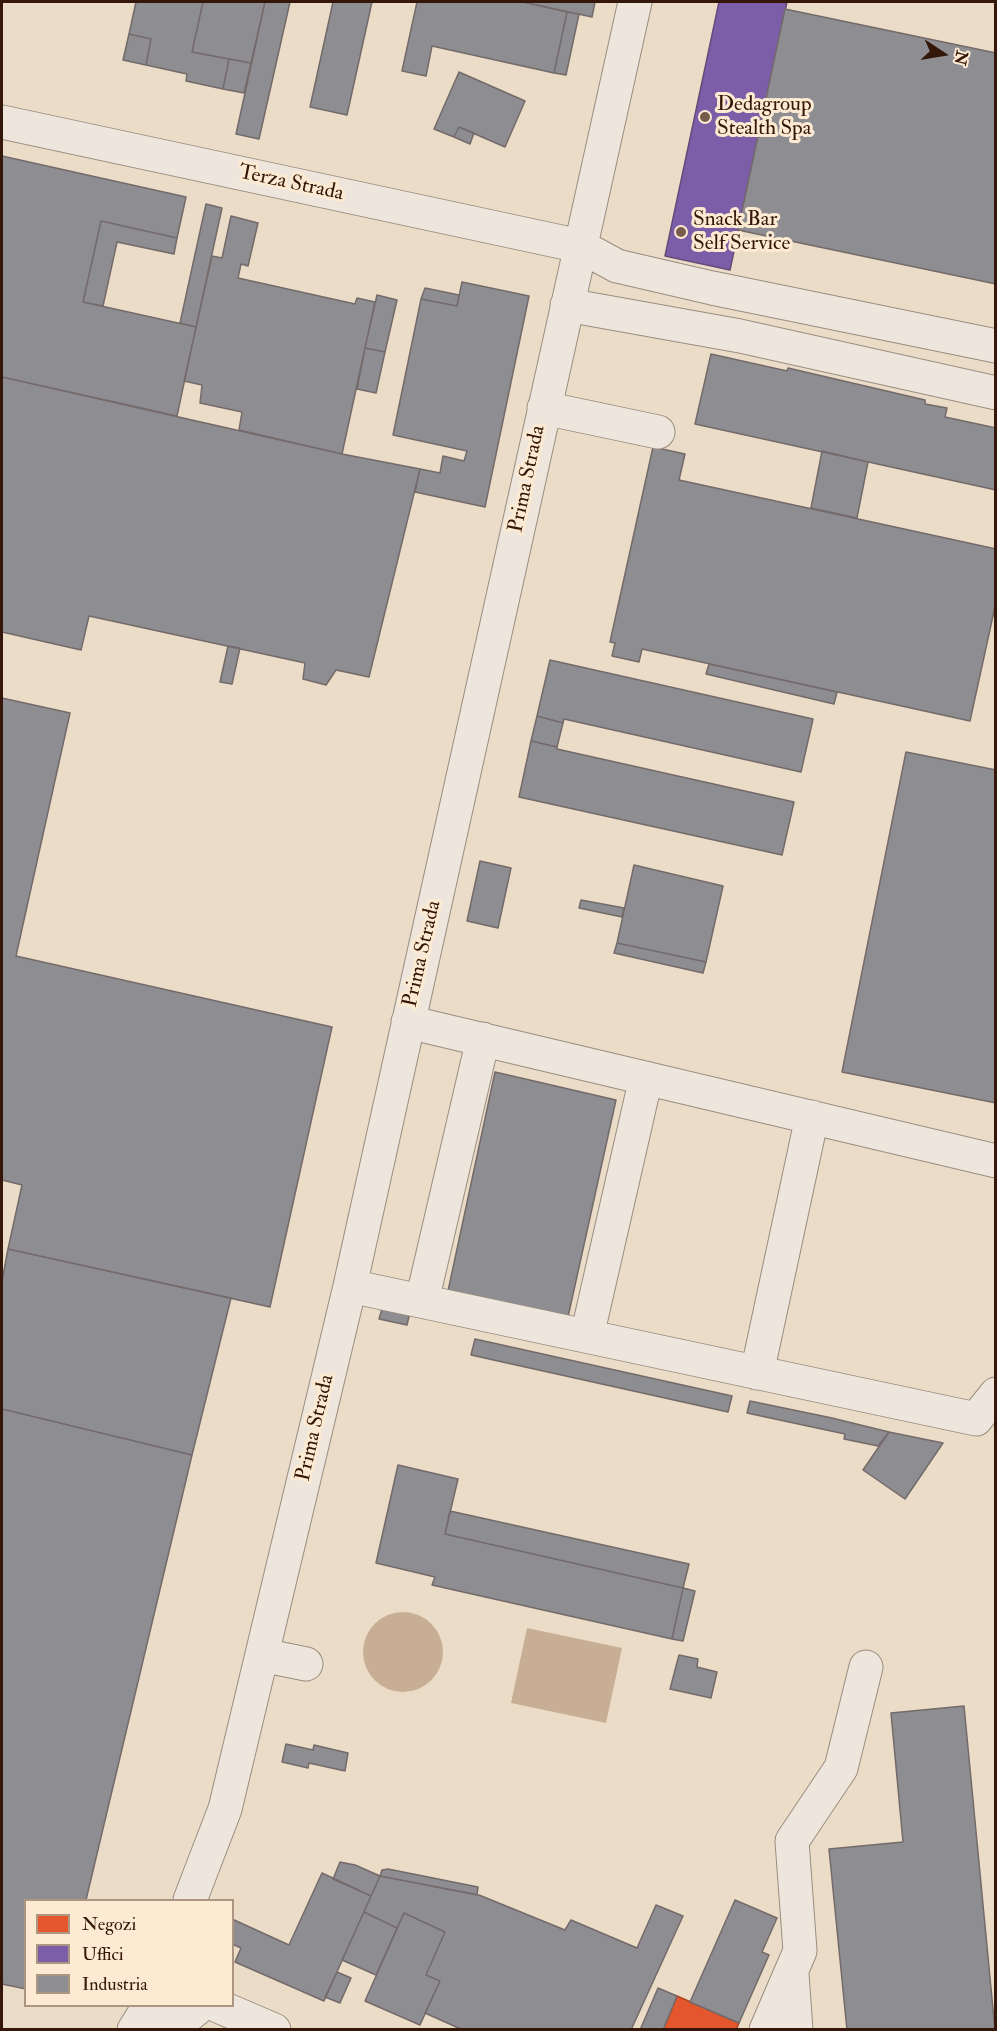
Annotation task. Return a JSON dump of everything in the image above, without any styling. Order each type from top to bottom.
[{"type":"street","name":"Prima Strada","points":[[190,1899],[225,1809],[350,1286],[635,2]]},
{"type":"street","name":"Terza Strada","points":[[2,122],[580,246],[617,266],[712,288],[996,346]]},
{"type":"street","points":[[567,305],[740,336],[996,393]]},
{"type":"street","points":[[544,408],[658,432]]},
{"type":"street","points":[[408,1022],[996,1161]]},
{"type":"street","points":[[422,1301],[483,1039]]},
{"type":"street","points":[[587,1336],[646,1078]]},
{"type":"street","points":[[757,1372],[812,1117]]},
{"type":"street","points":[[350,1286],[976,1419],[996,1394]]},
{"type":"street","points":[[262,1655],[306,1664]]},
{"type":"street","points":[[766,2030],[800,1951],[792,1841],[841,1768],[866,1667]]},
{"type":"street","points":[[792,1970],[796,2030]]},
{"type":"street","points":[[134,2030],[148,2007]]},
{"type":"street","points":[[150,2007],[168,2018],[180,2018],[199,2007]]},
{"type":"street","points":[[220,2007],[274,2030]]},
{"type":"shaded area","points":[[403,1612],[418,1615],[431,1624],[440,1637],[443,1652],[440,1667],[431,1680],[418,1689],[403,1692],[388,1689],[375,1680],[366,1667],[363,1652],[366,1637],[375,1624],[388,1615]]},
{"type":"shaded area","points":[[527,1628],[622,1648],[606,1723],[511,1703]]},
{"type":"building: Negozi","points":[[677,1996],[739,2023],[736,2030],[663,2030]]},
{"type":"building: Uffici","points":[[719,2],[787,2],[730,270],[665,256]]},
{"type":"building: Industria","points":[[136,2],[203,2],[192,52],[229,59],[223,89],[186,81],[187,74],[146,65],[151,39],[129,34]]},
{"type":"building: Industria","points":[[203,2],[265,2],[251,63],[192,52]]},
{"type":"building: Industria","points":[[265,2],[290,2],[259,139],[236,134]]},
{"type":"building: Industria","points":[[333,2],[372,2],[347,115],[310,107]]},
{"type":"building: Industria","points":[[417,2],[523,2],[567,12],[554,73],[432,46],[426,76],[402,71]]},
{"type":"building: Industria","points":[[523,2],[595,2],[592,17]]},
{"type":"building: Industria","points":[[785,9],[996,53],[996,284],[738,230]]},
{"type":"building: Industria","points":[[567,12],[579,14],[566,75],[554,73]]},
{"type":"building: Industria","points":[[129,34],[151,39],[146,65],[123,60]]},
{"type":"building: Industria","points":[[229,59],[251,63],[244,93],[223,89]]},
{"type":"building: Industria","points":[[459,72],[525,101],[505,147],[459,127],[454,137],[434,129]]},
{"type":"building: Industria","points":[[459,127],[474,133],[470,144],[454,137]]},
{"type":"building: Industria","points":[[2,156],[186,197],[177,238],[101,221],[83,302],[196,327],[177,416],[2,377]]},
{"type":"building: Industria","points":[[206,204],[222,208],[196,327],[180,323]]},
{"type":"building: Industria","points":[[231,216],[258,223],[248,266],[241,264],[238,278],[355,304],[357,298],[375,302],[342,454],[239,430],[242,412],[200,403],[202,385],[184,381],[212,256],[222,258]]},
{"type":"building: Industria","points":[[101,221],[177,238],[174,254],[117,242],[103,306],[83,302]]},
{"type":"building: Industria","points":[[462,282],[529,296],[485,507],[415,492],[420,469],[440,473],[443,456],[464,461],[467,451],[393,435],[421,299],[457,306]]},
{"type":"building: Industria","points":[[425,288],[459,295],[457,306],[421,299]]},
{"type":"building: Industria","points":[[377,295],[397,300],[385,352],[365,348]]},
{"type":"building: Industria","points":[[365,348],[385,352],[376,393],[357,389]]},
{"type":"building: Industria","points":[[711,354],[787,371],[788,368],[925,400],[925,404],[947,408],[945,417],[996,428],[996,490],[695,424]]},
{"type":"building: Industria","points":[[2,377],[342,454],[420,469],[369,677],[336,670],[326,685],[303,679],[305,663],[89,616],[81,650],[2,632]]},
{"type":"building: Industria","points":[[653,447],[685,454],[679,480],[996,549],[996,602],[970,721],[642,649],[639,662],[612,656],[615,643],[610,642]]},
{"type":"building: Industria","points":[[822,451],[868,462],[857,518],[811,508]]},
{"type":"building: Industria","points":[[228,646],[240,648],[232,684],[220,682]]},
{"type":"building: Industria","points":[[550,660],[813,719],[801,772],[564,719],[563,723],[537,716]]},
{"type":"building: Industria","points":[[709,664],[837,692],[834,704],[706,674]]},
{"type":"building: Industria","points":[[2,698],[70,713],[16,956],[332,1027],[270,1307],[8,1249],[22,1185],[2,1180]]},
{"type":"building: Industria","points":[[537,716],[563,723],[557,747],[531,741]]},
{"type":"building: Industria","points":[[531,741],[557,747],[557,749],[794,802],[782,855],[519,797]]},
{"type":"building: Industria","points":[[906,752],[996,770],[996,1103],[842,1072]]},
{"type":"building: Industria","points":[[480,861],[511,868],[498,928],[467,921]]},
{"type":"building: Industria","points":[[634,865],[723,886],[706,962],[617,943]]},
{"type":"building: Industria","points":[[581,900],[624,908],[622,917],[579,908]]},
{"type":"building: Industria","points":[[617,943],[706,962],[703,973],[614,953]]},
{"type":"building: Industria","points":[[495,1072],[616,1100],[568,1317],[448,1291]]},
{"type":"building: Industria","points":[[8,1249],[231,1298],[192,1455],[2,1409],[2,1281]]},
{"type":"building: Industria","points":[[384,1302],[411,1308],[407,1325],[379,1319]]},
{"type":"building: Industria","points":[[475,1339],[732,1396],[728,1412],[471,1355]]},
{"type":"building: Industria","points":[[750,1401],[889,1432],[878,1446],[844,1439],[845,1434],[747,1413]]},
{"type":"building: Industria","points":[[2,1409],[192,1455],[86,1899],[24,1899],[24,1989],[2,1984]]},
{"type":"building: Industria","points":[[889,1432],[943,1443],[905,1499],[863,1470]]},
{"type":"building: Industria","points":[[398,1465],[458,1479],[445,1534],[683,1588],[672,1639],[432,1585],[435,1577],[376,1563]]},
{"type":"building: Industria","points":[[450,1511],[689,1564],[683,1588],[445,1534]]},
{"type":"building: Industria","points":[[683,1588],[695,1591],[683,1641],[672,1639]]},
{"type":"building: Industria","points":[[679,1655],[698,1659],[697,1667],[717,1672],[711,1698],[670,1689]]},
{"type":"building: Industria","points":[[964,1706],[995,2030],[847,2030],[829,1849],[903,1842],[891,1713]]},
{"type":"building: Industria","points":[[286,1744],[313,1750],[314,1745],[348,1753],[345,1771],[309,1763],[308,1768],[282,1762]]},
{"type":"building: Industria","points":[[340,1862],[355,1865],[380,1876],[371,1896],[333,1879]]},
{"type":"building: Industria","points":[[388,1869],[478,1887],[477,1895],[380,1876],[382,1870]]},
{"type":"building: Industria","points":[[322,1873],[371,1896],[324,2001],[235,1962],[241,1948],[234,1945],[234,1920],[289,1945]]},
{"type":"building: Industria","points":[[380,1876],[479,1895],[565,1930],[571,1920],[637,1948],[656,1905],[683,1916],[631,2030],[463,2030],[425,2013],[440,1981],[426,1975],[445,1932],[404,1913],[397,1928],[364,1912]]},
{"type":"building: Industria","points":[[735,1900],[777,1918],[762,1952],[769,1955],[739,2023],[690,2002]]},
{"type":"building: Industria","points":[[364,1912],[397,1928],[376,1975],[342,1960]]},
{"type":"building: Industria","points":[[404,1913],[445,1932],[426,1975],[440,1981],[420,2025],[365,2001]]},
{"type":"building: Industria","points":[[337,1972],[351,1978],[340,2003],[325,1997]]},
{"type":"building: Industria","points":[[658,1988],[677,1996],[663,2030],[640,2030]]},
{"type":"place","name":"Dedagroup Stealth Spa","points":[[705,117]]},
{"type":"place","name":"Snack Bar Self Service","points":[[681,232]]}]
